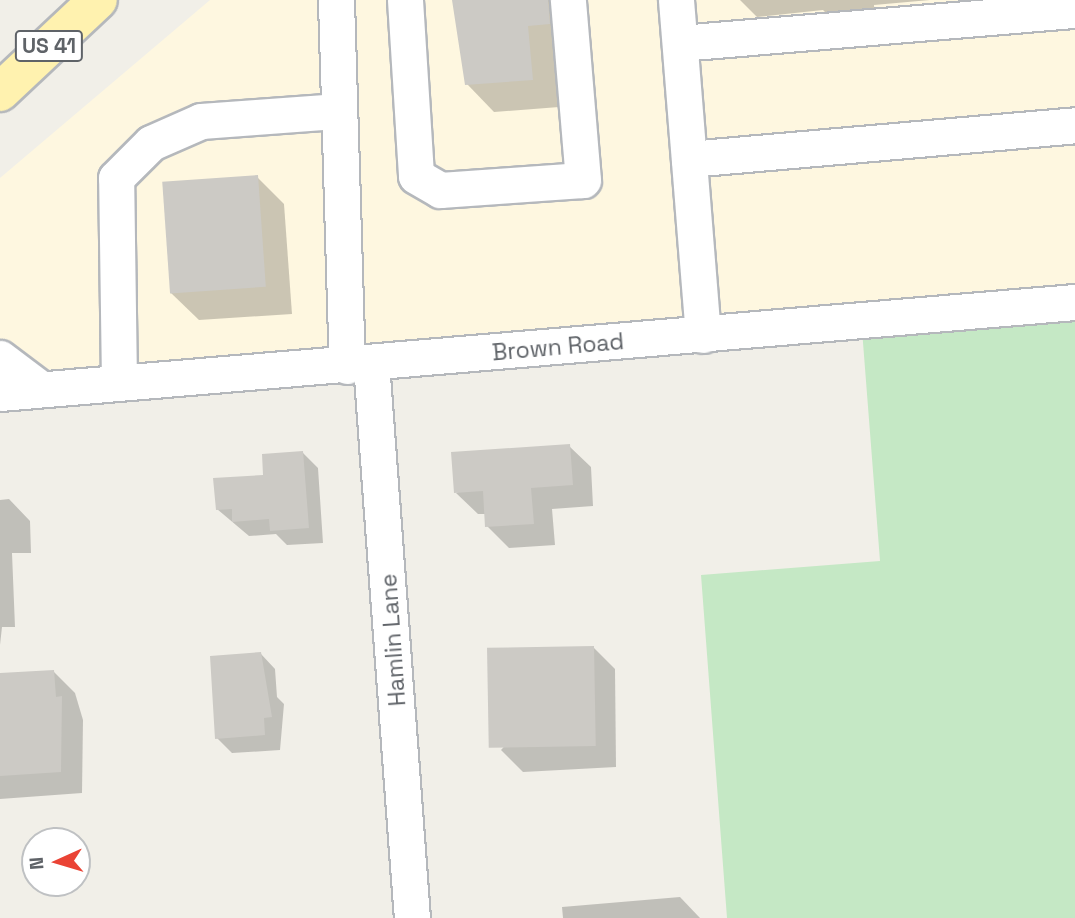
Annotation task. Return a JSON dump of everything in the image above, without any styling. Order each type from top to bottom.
[{"type":"main road","name":"US 41","points":[[0,92],[98,0]]},
{"type":"street","name":"Hamlin Lane","points":[[336,0],[336,111],[412,918]]},
{"type":"street","points":[[405,0],[416,176],[440,190],[583,180],[568,0]]},
{"type":"street","points":[[676,0],[703,335]]},
{"type":"street","points":[[680,43],[1075,10]]},
{"type":"street","points":[[120,383],[116,178],[151,144],[201,121],[336,111]]},
{"type":"street","points":[[689,159],[1075,125]]},
{"type":"street","name":"Brown Road","points":[[0,393],[1075,302]]},
{"type":"street","points":[[0,358],[41,389]]},
{"type":"shaded area","points":[[210,0],[1075,0],[1075,287],[32,371],[0,349],[0,178]]},
{"type":"green space","points":[[1075,287],[1075,918],[727,918],[701,575],[880,561],[860,304]]},
{"type":"building","points":[[452,0],[548,0],[550,24],[528,26],[533,80],[465,85]]},
{"type":"building","points":[[258,175],[266,287],[170,293],[162,182]]},
{"type":"building","points":[[570,444],[573,485],[531,488],[534,524],[485,527],[483,491],[454,493],[451,452]]},
{"type":"building","points":[[303,451],[309,528],[270,531],[269,519],[232,522],[232,509],[216,510],[213,478],[263,475],[262,454]]},
{"type":"building","points":[[594,646],[596,746],[489,748],[487,648]]},
{"type":"building","points":[[261,652],[272,717],[264,718],[265,735],[215,739],[210,656]]},
{"type":"building","points":[[54,670],[56,697],[62,696],[61,772],[0,776],[0,673]]}]
